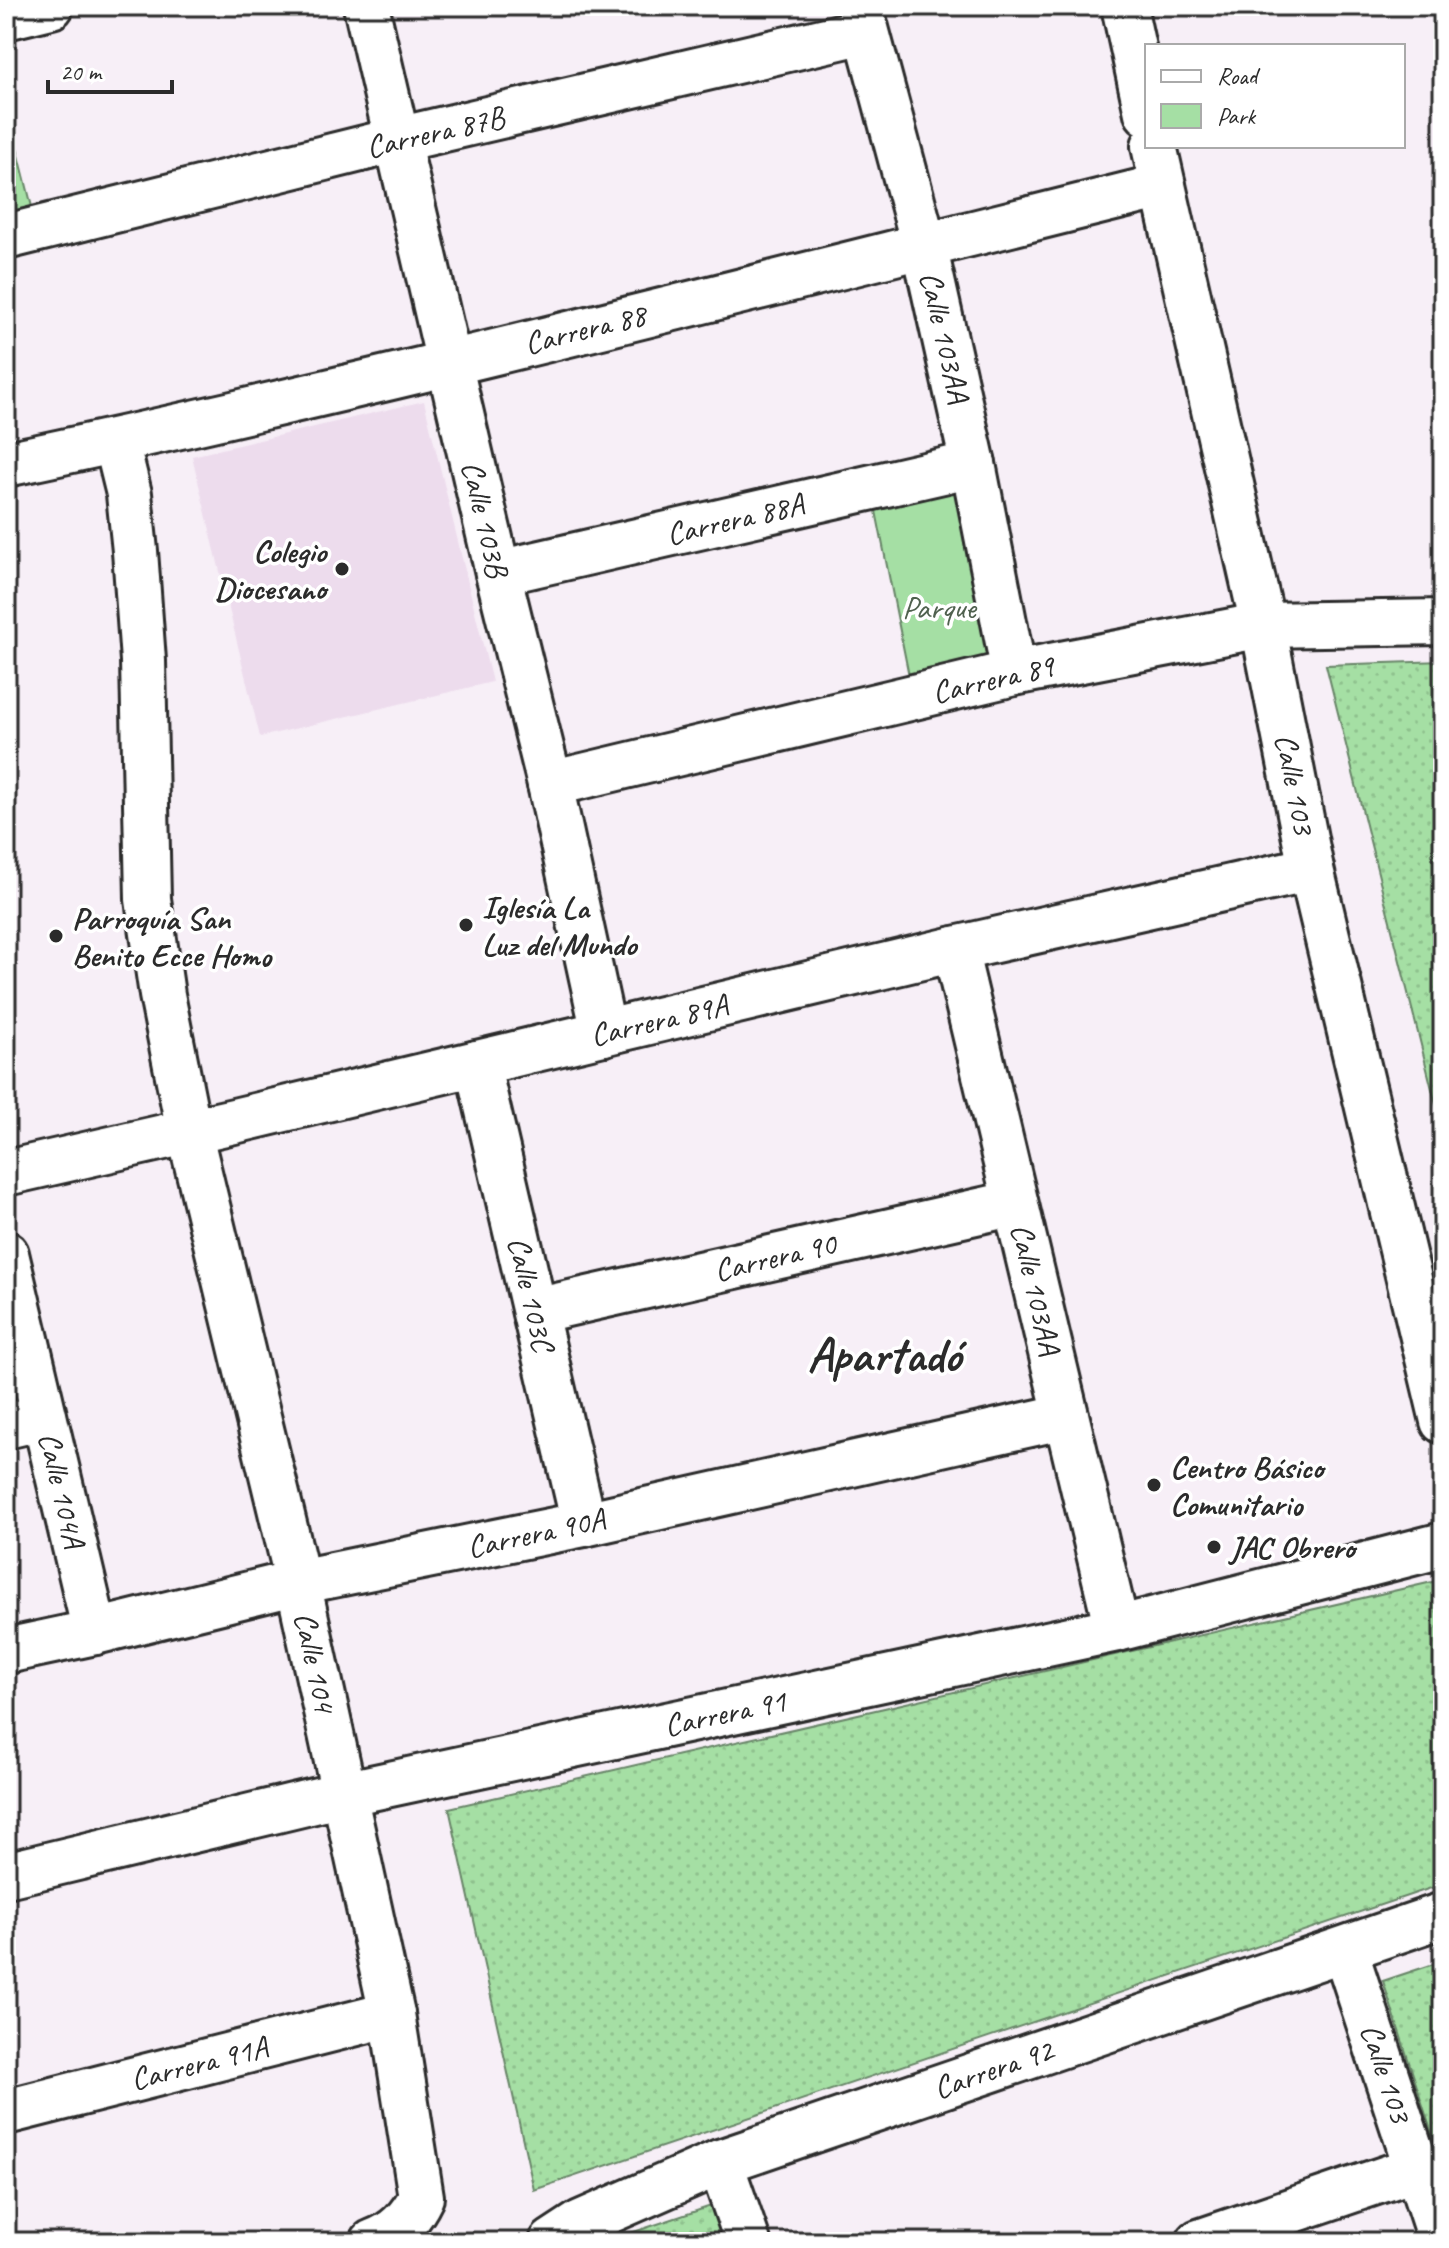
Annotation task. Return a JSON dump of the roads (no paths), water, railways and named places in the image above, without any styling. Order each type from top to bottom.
[{"type":"street","points":[[6,17],[51,6]]},
{"type":"street","name":"Calle 103B","points":[[366,6],[550,784],[604,1033]]},
{"type":"street","points":[[1124,6],[1145,104]]},
{"type":"street","name":"Carrera 87B","points":[[6,237],[397,140],[862,19]]},
{"type":"street","name":"Calle 103AA","points":[[862,19],[924,245],[973,464],[1014,673]]},
{"type":"street","name":"Carrera 88","points":[[6,464],[448,363],[924,245],[1158,166]]},
{"type":"street","name":"Calle 103","points":[[1158,166],[1263,625],[1311,869],[1443,1421]]},
{"type":"street","name":"Calle 104","points":[[116,441],[129,494],[143,661],[148,899],[162,995],[189,1131],[298,1582],[392,2014],[421,2197],[413,2214],[382,2239],[373,2242]]},
{"type":"street","name":"Carrera 88A","points":[[498,573],[973,464]]},
{"type":"street","name":"Carrera 89","points":[[550,784],[1014,673],[1263,625],[1443,622]]},
{"type":"street","name":"Carrera 89A","points":[[6,1173],[955,949],[1311,869]]},
{"type":"street","name":"Calle 103AA","points":[[955,949],[1117,1629]]},
{"type":"street","name":"Calle 103C","points":[[477,1063],[584,1524]]},
{"type":"street","name":"Carrera 90","points":[[535,1311],[1015,1203]]},
{"type":"street","name":"Calle 104A","points":[[6,1254],[25,1421],[95,1632]]},
{"type":"street","name":"Carrera 90A","points":[[6,1651],[298,1582],[584,1524],[1066,1416]]},
{"type":"street","name":"Carrera 91","points":[[6,1875],[343,1794],[1117,1629],[1443,1545]]},
{"type":"street","name":"Carrera 92","points":[[552,2242],[581,2223],[720,2162],[1443,1915]]},
{"type":"street","name":"Calle 103","points":[[1345,1950],[1441,2242]]},
{"type":"street","name":"Carrera 91A","points":[[6,2112],[392,2014]]},
{"type":"street","points":[[720,2162],[748,2242]]},
{"type":"street","points":[[1199,2242],[1417,2168]]},
{"type":"place","name":"Colegio Diocesano","points":[[342,569]]},
{"type":"place","name":"Iglesía La Luz del Mundo","points":[[466,925]]},
{"type":"place","name":"Parroquía San Benito Ecce Homo","points":[[56,936]]},
{"type":"place","name":"Centro Básico Comunitario","points":[[1154,1485]]},
{"type":"place","name":"JAC Obrero","points":[[1214,1547]]},
{"type":"district","name":"Apartadó","points":[[884,1355]]},
{"type":"park label","name":"Parque","points":[[939,607]]}]
